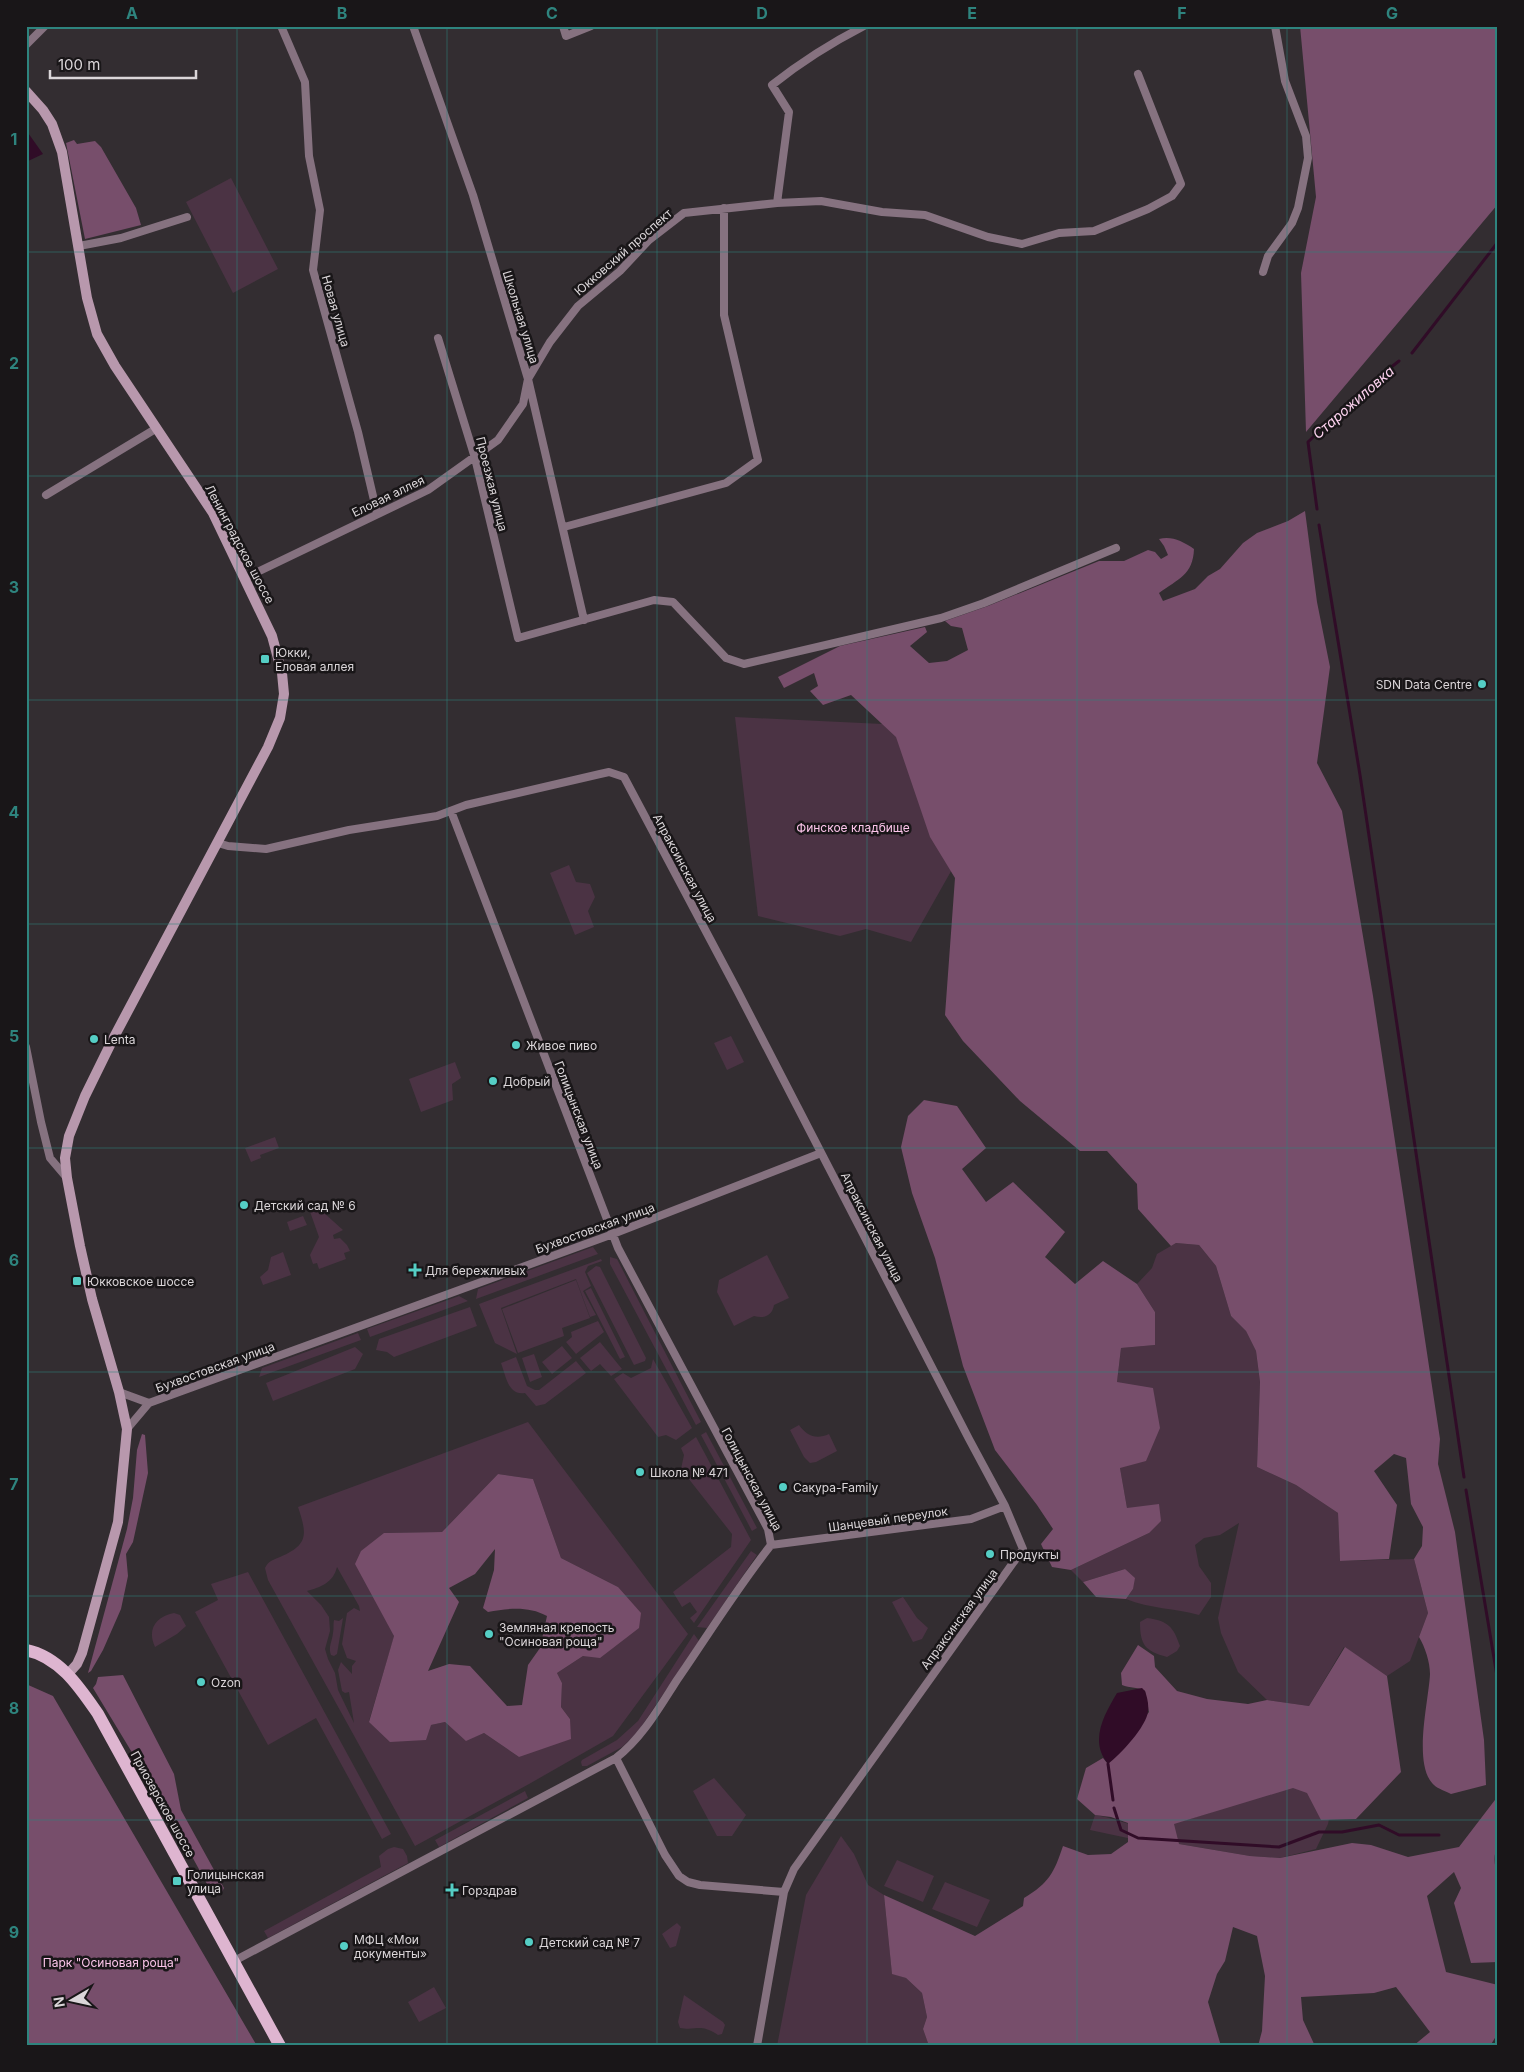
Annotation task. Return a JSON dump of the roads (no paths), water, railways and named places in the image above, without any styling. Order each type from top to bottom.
[{"type":"main road","name":"Ленинградское шоссе","points":[[26,91],[48,117],[60,144],[87,298],[97,334],[114,366],[208,506],[264,617],[279,656],[284,694],[280,718],[268,747],[85,1096],[69,1136],[65,1158],[67,1178]]},
{"type":"main road","points":[[67,1178],[92,1298],[119,1392],[126,1429],[118,1522],[82,1653],[77,1664],[68,1674]]},
{"type":"main road","name":"Приозерское шоссе","points":[[26,1650],[44,1656],[68,1674],[98,1714],[280,2046]]},
{"type":"street","points":[[26,45],[45,26]]},
{"type":"street","name":"Новая улица","points":[[281,26],[305,82],[309,156],[320,210],[313,270],[358,432],[377,513]]},
{"type":"street","name":"Школьная улица","points":[[413,26],[473,195],[528,379],[564,527],[584,620]]},
{"type":"street","points":[[564,26],[566,36],[591,26]]},
{"type":"street","points":[[777,203],[789,112],[772,85],[794,67],[830,44],[864,26]]},
{"type":"street","points":[[1263,272],[1268,256],[1292,223],[1298,208],[1308,158],[1306,136],[1285,81],[1275,26]]},
{"type":"street","name":"Юкковский проспект","points":[[528,379],[550,342],[578,306],[620,271],[649,240],[684,213],[777,203],[821,201],[882,212],[925,215],[988,238],[1022,244],[1059,233],[1094,232],[1148,209],[1172,196],[1181,184],[1138,74]]},
{"type":"street","points":[[564,527],[726,483],[758,460],[724,315],[724,208]]},
{"type":"street","points":[[79,246],[121,238],[187,217]]},
{"type":"street","name":"Проезжая улица","points":[[438,338],[475,458],[518,638],[584,620]]},
{"type":"street","name":"Еловая аллея","points":[[245,578],[428,490],[475,458],[498,440],[519,410],[523,404],[528,379]]},
{"type":"street","points":[[46,495],[157,428]]},
{"type":"street","points":[[584,620],[654,600],[674,602],[726,658],[744,664],[940,618],[984,603],[1116,548]]},
{"type":"street","name":"Апраксинская улица","points":[[218,843],[228,846],[266,849],[349,830],[437,816],[466,805],[609,772],[624,777],[1005,1506],[1024,1549],[794,1868],[784,1892],[757,2046]]},
{"type":"street","name":"Голицынская улица","points":[[234,1961],[616,1758],[629,1748],[640,1735],[724,1610],[771,1545],[768,1529],[618,1248],[451,811]]},
{"type":"street","points":[[26,1046],[50,1158],[67,1178]]},
{"type":"street","name":"Бухвостовская улица","points":[[126,1429],[149,1403],[613,1234],[821,1153]]},
{"type":"street","name":"Бухвостовская улица","points":[[119,1392],[149,1403]]},
{"type":"street","name":"Шанцевый переулок","points":[[771,1545],[895,1531],[971,1519],[1005,1506]]},
{"type":"street","points":[[616,1758],[666,1855],[679,1876],[688,1882],[700,1885],[784,1892]]},
{"type":"waterway","name":"Старожиловка","points":[[1412,353],[1498,242]]},
{"type":"waterway","name":"Старожиловка","points":[[1317,509],[1308,442],[1362,390],[1399,361]]},
{"type":"waterway","points":[[1319,525],[1360,775],[1464,1477]]},
{"type":"waterway","points":[[1466,1490],[1498,1682]]},
{"type":"waterway","points":[[1108,1764],[1113,1800]]},
{"type":"waterway","points":[[1114,1808],[1121,1830],[1138,1838],[1279,1847],[1319,1832],[1342,1832],[1379,1825],[1399,1835],[1439,1835]]},
{"type":"place","name":"Юкки, Еловая аллея","points":[[265,659]]},
{"type":"place","name":"SDN Data Centre","points":[[1482,684]]},
{"type":"place","name":"Lenta","points":[[94,1039]]},
{"type":"place","name":"Живое пиво","points":[[516,1045]]},
{"type":"place","name":"Добрый","points":[[493,1081]]},
{"type":"place","name":"Детский сад № 6","points":[[244,1205]]},
{"type":"place","name":"Для бережливых","points":[[415,1270]]},
{"type":"place","name":"Юкковское шоссе","points":[[77,1281]]},
{"type":"place","name":"Школа № 471","points":[[640,1472]]},
{"type":"place","name":"Сакура-Family","points":[[783,1487]]},
{"type":"place","name":"Продукты","points":[[990,1554]]},
{"type":"place","name":"Земляная крепость \"Осиновая роща\"","points":[[489,1634]]},
{"type":"place","name":"Ozon","points":[[201,1682]]},
{"type":"place","name":"Голицынская улица","points":[[177,1881]]},
{"type":"place","name":"Горздрав","points":[[452,1890]]},
{"type":"place","name":"Детский сад № 7","points":[[529,1942]]},
{"type":"place","name":"МФЦ «Мои документы»","points":[[344,1946]]},
{"type":"park label","name":"Финское кладбище","points":[[853,827]]},
{"type":"park label","name":"Парк \"Осиновая роща\"","points":[[111,1962]]}]
